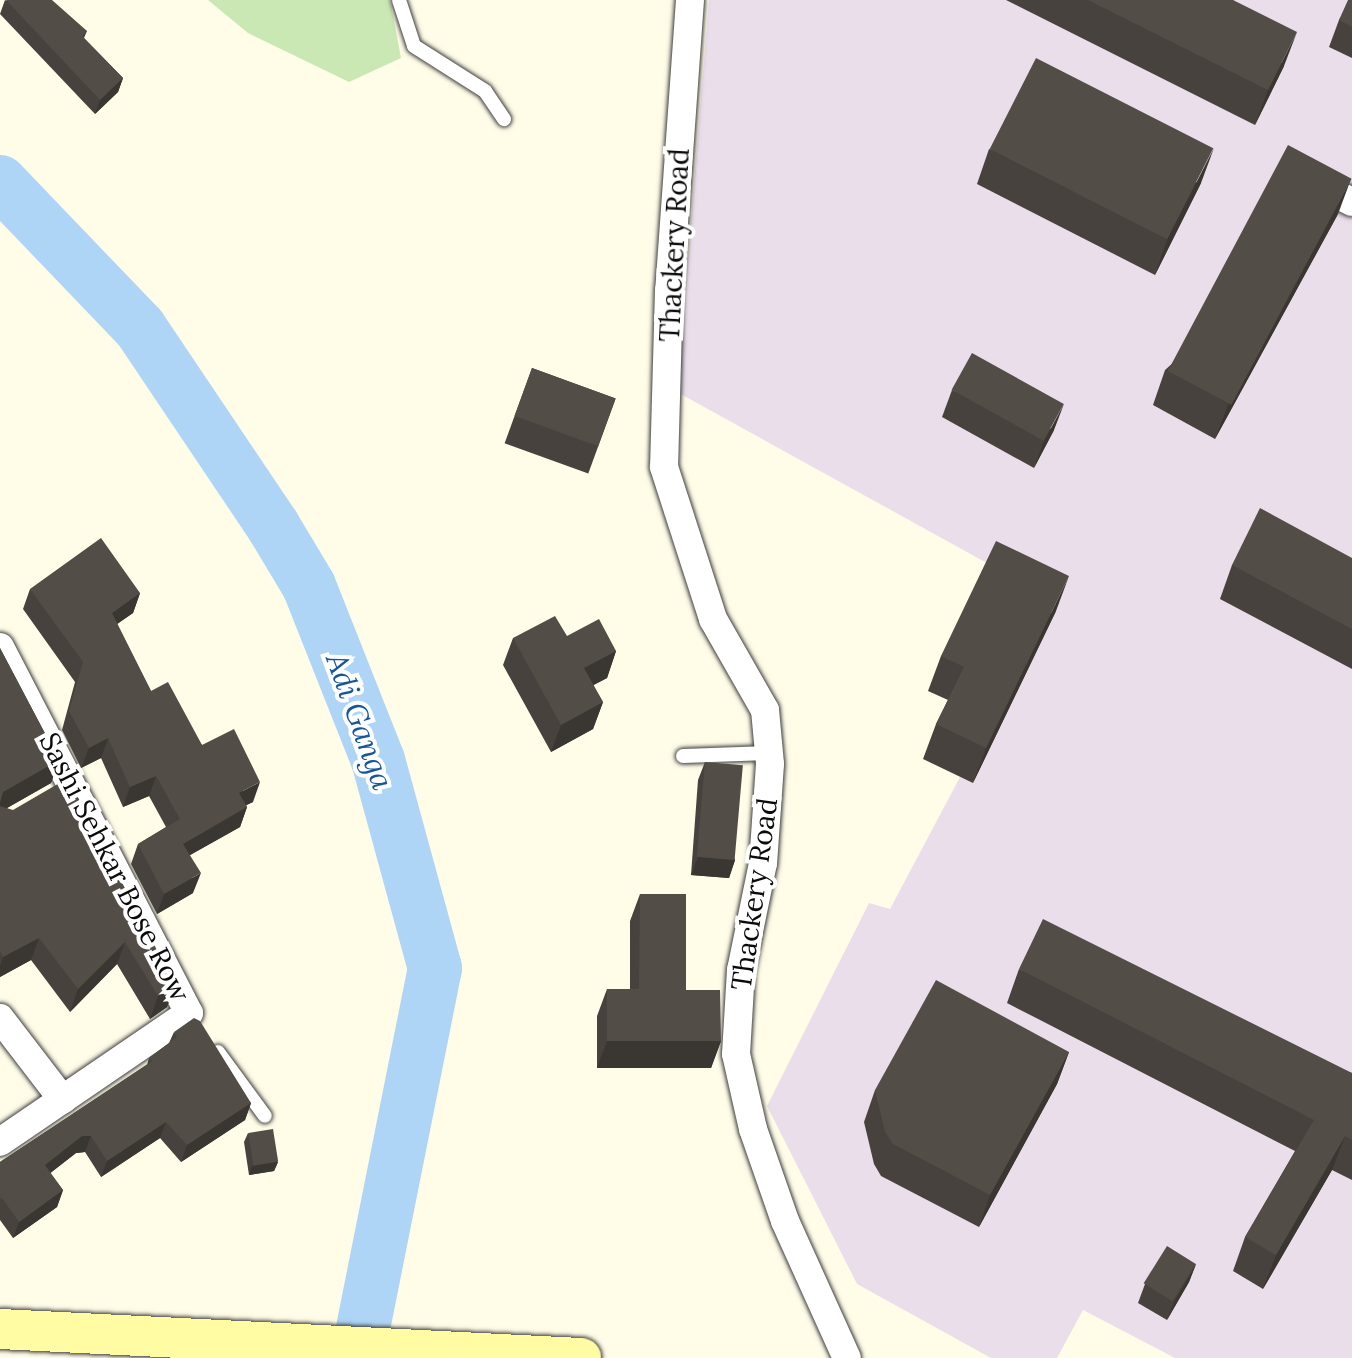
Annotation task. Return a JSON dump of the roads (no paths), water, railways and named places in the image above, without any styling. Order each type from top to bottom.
[{"type":"main road","points":[[0,1329],[245,1338],[581,1358]]},
{"type":"street","name":"Thackery Road","points":[[690,0],[669,290],[664,467],[713,619],[765,710],[769,753],[763,863],[741,970],[736,1054],[753,1129],[781,1208],[847,1358]]},
{"type":"street","points":[[1287,168],[1352,202]]},
{"type":"street","name":"Sashi Sehkar Bose Row","points":[[0,647],[66,786],[197,1024],[63,1100],[0,1142]]},
{"type":"street","points":[[0,1018],[63,1100]]},
{"type":"lane","points":[[399,0],[414,46],[485,91],[504,119]]},
{"type":"lane","points":[[683,756],[769,753]]},
{"type":"lane","points":[[197,1024],[265,1116]]},
{"type":"waterway","name":"Adi Ganga","points":[[0,182],[140,328],[273,526],[309,586],[378,760],[435,968],[357,1358]]}]
